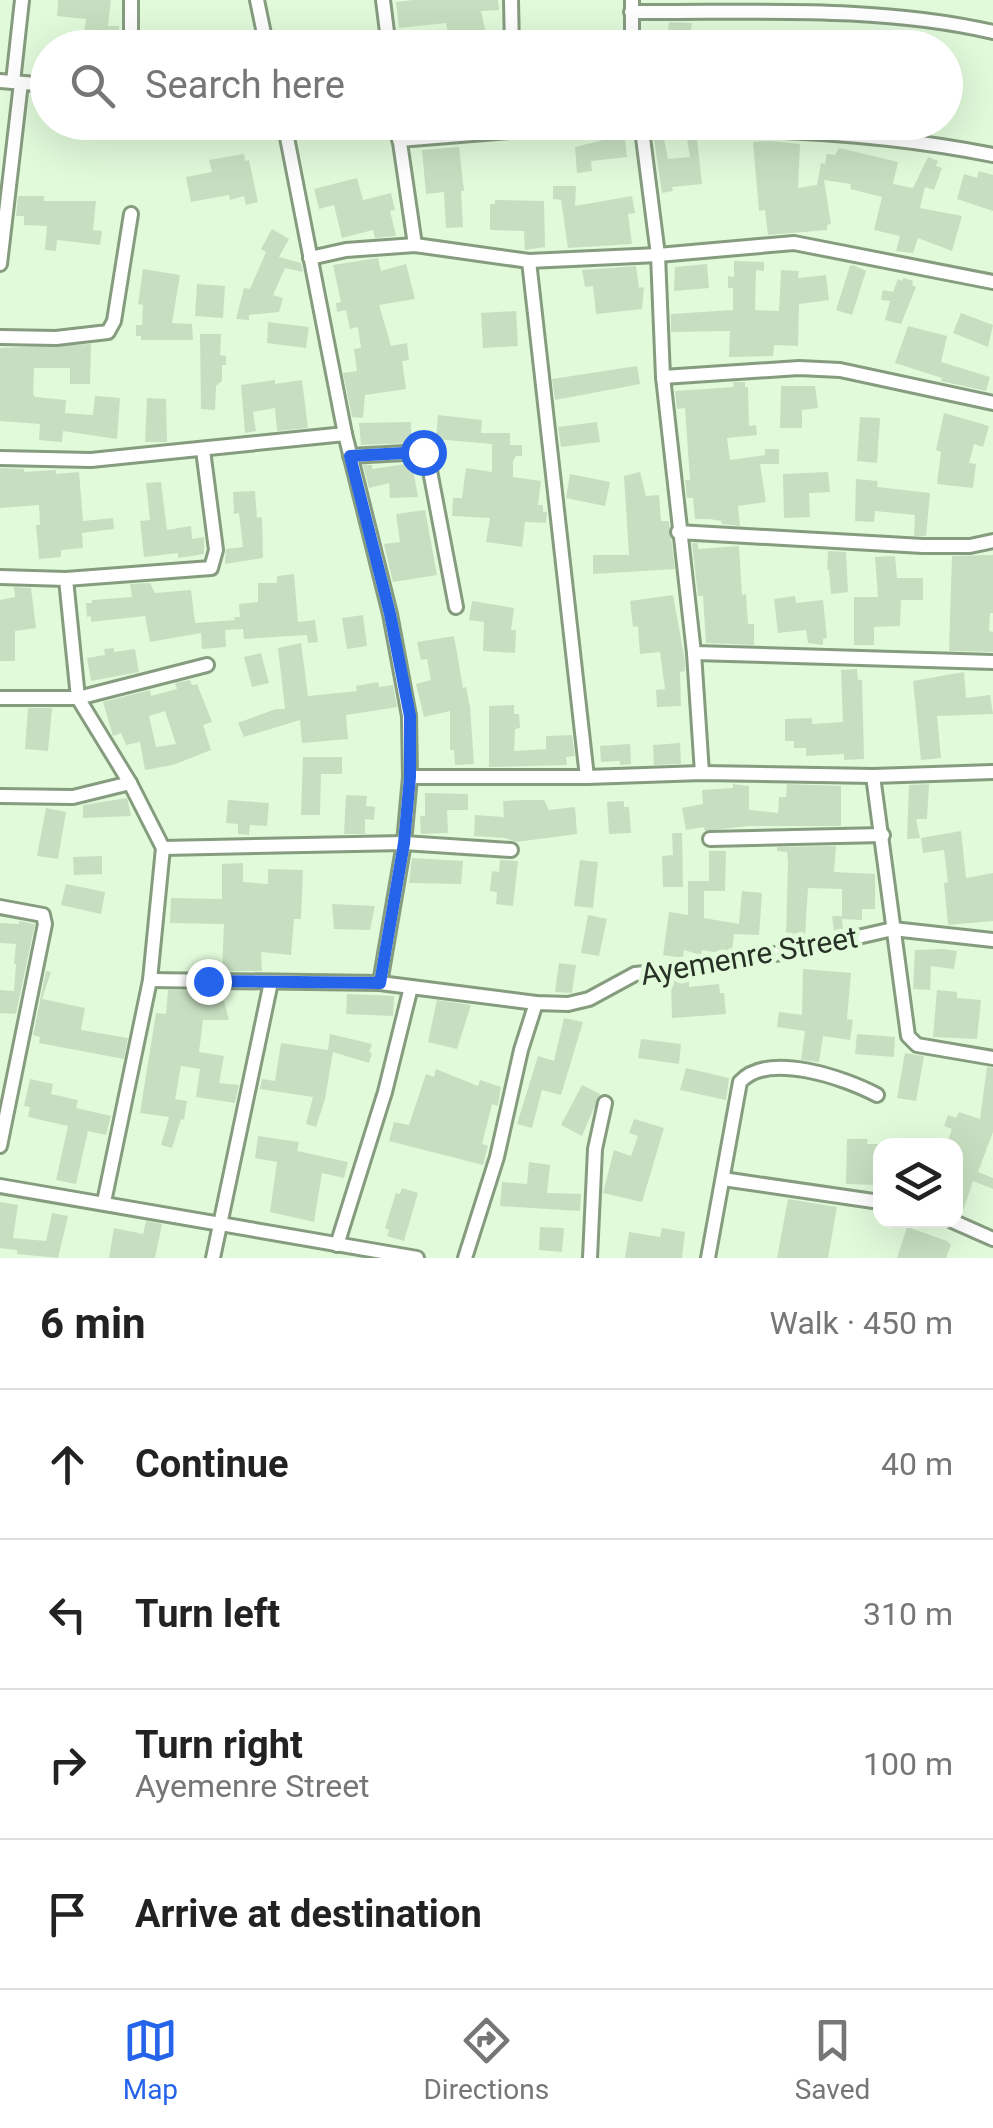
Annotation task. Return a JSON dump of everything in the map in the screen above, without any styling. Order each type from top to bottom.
[{"type":"street","points":[[0,264],[11,82],[22,0]]},
{"type":"street","points":[[131,0],[131,30]]},
{"type":"street","points":[[257,0],[264,30]]},
{"type":"street","points":[[383,0],[387,30]]},
{"type":"street","points":[[511,0],[512,30]]},
{"type":"street","points":[[632,6],[945,21],[993,32]]},
{"type":"street","points":[[287,140],[345,434],[390,614],[410,716],[404,843],[380,983]]},
{"type":"street","points":[[399,140],[415,245]]},
{"type":"street","points":[[643,140],[658,255],[664,377],[694,653],[702,773]]},
{"type":"street","points":[[908,140],[993,154]]},
{"type":"street","points":[[0,337],[56,338],[108,332],[114,322],[131,214]]},
{"type":"street","points":[[310,258],[346,250],[415,245],[530,261],[658,255],[794,242],[993,282]]},
{"type":"street","points":[[530,261],[587,778]]},
{"type":"street","points":[[664,377],[799,368],[840,370],[993,403]]},
{"type":"street","points":[[0,458],[91,460],[345,434]]},
{"type":"street","points":[[0,577],[66,579],[211,568],[216,550],[203,450]]},
{"type":"street","points":[[350,456],[423,452],[427,455],[456,607]]},
{"type":"street","points":[[678,532],[923,546],[970,546],[993,541]]},
{"type":"street","points":[[66,579],[78,698],[130,783],[163,848],[150,980],[104,1202]]},
{"type":"street","points":[[694,653],[993,662]]},
{"type":"street","points":[[0,698],[78,698],[207,665]]},
{"type":"street","points":[[410,777],[993,772]]},
{"type":"street","points":[[873,776],[910,1041],[924,1047],[993,1058]]},
{"type":"street","points":[[0,796],[73,797],[130,783]]},
{"type":"street","points":[[710,839],[883,835]]},
{"type":"street","points":[[163,848],[404,843],[511,850]]},
{"type":"street","points":[[0,906],[36,912],[43,915],[45,924],[0,1146]]},
{"type":"street","name":"Ayemenre Street","points":[[150,980],[380,983],[568,1004],[589,999],[635,974],[685,970],[805,949],[892,929],[993,940]]},
{"type":"street","points":[[213,1258],[271,982]]},
{"type":"street","points":[[336,1245],[385,1092],[411,988]]},
{"type":"street","points":[[465,1258],[497,1157],[521,1050],[536,1003]]},
{"type":"street","points":[[708,1258],[740,1082],[749,1072],[765,1068],[821,1072],[877,1095]]},
{"type":"street","points":[[590,1258],[594,1150],[605,1103]]},
{"type":"street","points":[[723,1179],[873,1201]]},
{"type":"street","points":[[0,1186],[417,1258]]},
{"type":"street","points":[[963,1226],[993,1239]]},
{"type":"street","points":[[309,1258],[310,1240]]},
{"type":"building","points":[[58,0],[111,0],[108,26],[119,26],[119,30],[84,30],[86,19],[57,16]]},
{"type":"building","points":[[498,0],[499,10],[481,11],[485,30],[447,30],[446,23],[399,28],[396,2]]},
{"type":"building","points":[[669,22],[692,23],[691,30],[668,30]]},
{"type":"building","points":[[603,140],[625,140],[627,157],[591,161],[592,171],[577,173],[575,147]]},
{"type":"building","points":[[654,140],[664,140],[668,159],[690,157],[687,140],[697,140],[702,184],[672,187],[673,191],[662,193]]},
{"type":"building","points":[[753,142],[800,144],[798,188],[817,185],[821,163],[825,164],[827,154],[835,155],[839,148],[898,162],[893,184],[913,188],[928,157],[938,161],[936,166],[942,168],[934,190],[925,187],[920,208],[962,216],[952,251],[918,238],[913,253],[896,251],[900,236],[874,230],[882,197],[850,189],[851,184],[824,180],[831,224],[827,230],[768,235],[765,210],[759,211]]},
{"type":"building","points":[[459,147],[463,227],[446,228],[444,192],[426,194],[422,150]]},
{"type":"building","points":[[244,154],[245,161],[249,160],[258,202],[246,205],[244,196],[230,200],[229,195],[191,202],[186,177],[212,172],[209,160]]},
{"type":"building","points":[[979,171],[993,175],[993,211],[957,199],[964,174],[977,178]]},
{"type":"building","points":[[357,178],[363,200],[391,193],[395,210],[390,211],[396,236],[375,238],[373,230],[342,238],[334,205],[319,209],[314,189]]},
{"type":"building","points":[[553,186],[576,186],[575,206],[632,196],[635,213],[628,214],[632,244],[568,248],[561,200],[553,199]]},
{"type":"building","points":[[18,196],[44,196],[44,201],[96,201],[93,230],[102,231],[100,245],[57,240],[56,251],[45,250],[47,226],[24,225],[24,216],[16,216]]},
{"type":"building","points":[[495,200],[544,201],[545,247],[525,250],[524,231],[490,230],[490,204],[495,204]]},
{"type":"building","points":[[272,229],[289,239],[279,257],[301,263],[303,272],[285,268],[273,295],[283,298],[279,312],[249,315],[249,320],[236,319],[244,288],[250,289],[266,252],[261,249]]},
{"type":"building","points":[[378,258],[381,271],[406,264],[415,299],[379,305],[391,346],[407,343],[409,360],[402,361],[406,389],[365,395],[363,418],[352,417],[343,373],[357,371],[354,349],[361,348],[358,327],[350,329],[346,310],[337,312],[336,303],[341,302],[333,265]]},
{"type":"building","points":[[734,261],[764,262],[764,271],[756,270],[755,310],[779,311],[781,270],[799,271],[798,278],[826,275],[829,300],[799,304],[798,346],[774,345],[773,356],[729,357],[730,331],[671,332],[671,314],[733,310],[733,288],[728,288],[728,276],[734,277]]},
{"type":"building","points":[[707,264],[709,288],[674,291],[675,267]]},
{"type":"building","points":[[853,265],[866,271],[852,315],[836,310]]},
{"type":"building","points":[[636,266],[639,288],[644,287],[642,309],[596,314],[593,286],[585,287],[582,270]]},
{"type":"building","points":[[143,269],[180,275],[172,323],[192,324],[193,340],[141,340],[141,336],[136,336],[136,325],[142,325],[143,305],[138,304]]},
{"type":"building","points":[[904,278],[916,287],[901,324],[885,320],[890,301],[881,300],[883,290],[893,292],[898,279]]},
{"type":"building","points":[[197,284],[225,286],[223,318],[195,316]]},
{"type":"building","points":[[516,311],[518,346],[483,348],[481,313]]},
{"type":"building","points":[[961,313],[993,325],[988,347],[953,333]]},
{"type":"building","points":[[268,322],[309,327],[306,348],[267,343]]},
{"type":"building","points":[[908,326],[947,336],[941,362],[990,377],[986,391],[941,381],[942,378],[895,363]]},
{"type":"building","points":[[200,334],[221,334],[220,355],[226,356],[222,381],[216,386],[215,410],[201,409]]},
{"type":"building","points":[[91,344],[90,384],[70,384],[70,368],[34,368],[33,394],[66,400],[65,413],[93,415],[95,396],[120,398],[117,439],[63,431],[62,442],[39,440],[40,424],[0,421],[0,348]]},
{"type":"building","points":[[637,366],[640,384],[555,400],[552,379]]},
{"type":"building","points":[[275,380],[275,384],[302,380],[308,428],[277,431],[275,408],[253,412],[256,431],[245,433],[241,385]]},
{"type":"building","points":[[733,382],[745,382],[748,387],[749,426],[756,425],[757,435],[727,438],[730,460],[765,455],[765,449],[779,449],[779,464],[760,464],[766,502],[738,506],[740,526],[695,519],[693,498],[687,498],[685,480],[690,480],[685,408],[677,409],[675,391],[734,387]]},
{"type":"building","points":[[781,386],[815,386],[818,408],[802,410],[802,428],[780,428]]},
{"type":"building","points":[[147,398],[166,399],[167,442],[145,442]]},
{"type":"building","points":[[944,413],[989,426],[983,447],[974,444],[969,463],[976,464],[973,488],[937,484],[941,452],[936,450]]},
{"type":"building","points":[[438,415],[482,420],[481,433],[510,433],[510,445],[522,445],[522,456],[513,461],[513,477],[541,481],[538,505],[543,505],[543,512],[547,512],[546,523],[525,522],[522,547],[486,542],[490,518],[452,516],[453,498],[462,498],[466,468],[492,472],[492,444],[436,439]]},
{"type":"building","points":[[860,417],[880,418],[877,463],[857,461]]},
{"type":"building","points":[[411,422],[411,443],[361,445],[359,423]]},
{"type":"building","points":[[597,422],[600,442],[561,447],[558,427]]},
{"type":"building","points":[[412,463],[418,497],[390,498],[389,483],[369,488],[363,465],[372,465],[372,469]]},
{"type":"building","points":[[0,468],[24,472],[56,470],[56,474],[79,472],[83,521],[113,518],[114,529],[82,533],[83,548],[61,550],[61,557],[39,559],[39,505],[0,508]]},
{"type":"building","points":[[640,472],[646,496],[659,495],[661,521],[669,521],[675,569],[593,574],[593,555],[629,555],[624,476]]},
{"type":"building","points":[[828,472],[830,492],[809,493],[810,517],[784,518],[783,474]]},
{"type":"building","points":[[570,474],[610,482],[605,506],[566,498]]},
{"type":"building","points":[[856,479],[878,481],[877,487],[930,493],[926,536],[914,536],[915,515],[875,511],[874,522],[855,521]]},
{"type":"building","points":[[161,482],[167,530],[191,526],[192,539],[204,537],[204,554],[144,557],[140,521],[150,520],[146,483]]},
{"type":"building","points":[[255,491],[257,518],[262,517],[263,558],[225,564],[226,549],[243,547],[233,492]]},
{"type":"building","points":[[425,510],[437,575],[393,582],[384,544],[400,542],[396,514]]},
{"type":"building","points":[[692,543],[698,543],[698,549],[739,546],[742,595],[746,594],[748,624],[754,624],[754,645],[706,643],[703,596],[698,596]]},
{"type":"building","points":[[828,551],[846,552],[848,592],[831,594]]},
{"type":"building","points":[[993,555],[993,613],[989,631],[993,632],[993,652],[949,651],[952,556]]},
{"type":"building","points":[[895,556],[897,578],[923,578],[923,600],[901,600],[900,626],[874,627],[874,645],[854,645],[854,597],[878,597],[875,557]]},
{"type":"building","points":[[294,574],[298,622],[315,620],[318,642],[308,643],[307,635],[244,639],[243,629],[225,630],[226,647],[202,649],[201,633],[150,642],[145,616],[91,622],[91,616],[87,617],[86,603],[132,597],[130,584],[150,583],[155,593],[191,590],[195,623],[235,620],[234,617],[240,617],[239,604],[258,602],[258,583],[277,583],[277,576]]},
{"type":"building","points":[[14,587],[31,588],[36,628],[15,631],[15,661],[0,661],[0,600],[15,597]]},
{"type":"building","points":[[673,595],[685,661],[685,671],[680,672],[681,706],[657,707],[656,690],[665,689],[660,652],[640,654],[638,626],[633,627],[630,601]]},
{"type":"building","points":[[795,596],[796,603],[823,600],[827,638],[823,645],[808,643],[806,630],[778,633],[774,599]]},
{"type":"building","points":[[472,601],[514,608],[511,630],[516,630],[515,653],[483,651],[484,622],[469,620]]},
{"type":"building","points":[[363,615],[367,646],[347,649],[342,618]]},
{"type":"building","points":[[454,636],[470,707],[474,764],[455,765],[454,750],[450,750],[450,711],[424,717],[416,684],[431,680],[427,659],[421,660],[417,642]]},
{"type":"building","points":[[301,643],[308,696],[357,691],[356,686],[378,682],[379,687],[393,685],[397,707],[346,715],[348,739],[302,743],[300,720],[244,737],[238,723],[285,709],[278,648]]},
{"type":"building","points":[[114,648],[114,652],[135,649],[139,672],[91,681],[87,658],[105,655],[104,649]]},
{"type":"building","points":[[261,653],[269,683],[252,687],[244,657]]},
{"type":"building","points":[[857,669],[858,680],[862,680],[864,759],[844,760],[844,754],[806,756],[806,748],[794,748],[794,741],[785,741],[785,719],[812,718],[812,724],[843,722],[841,670]]},
{"type":"building","points":[[964,672],[966,698],[990,695],[993,714],[937,716],[941,758],[921,760],[913,681]]},
{"type":"building","points":[[190,680],[192,685],[197,684],[212,722],[203,725],[211,750],[173,765],[145,770],[140,742],[126,745],[121,733],[113,736],[103,702],[150,690],[151,696],[177,689],[175,683]],"holes":[[[165,711],[176,744],[156,747],[149,716]]]},
{"type":"building","points":[[514,705],[520,728],[515,729],[514,751],[546,749],[546,736],[572,735],[575,756],[566,757],[567,765],[489,767],[489,706]]},
{"type":"building","points":[[28,708],[52,708],[48,751],[25,749]]},
{"type":"building","points":[[680,743],[681,764],[654,765],[653,745]]},
{"type":"building","points":[[630,744],[631,764],[601,762],[600,746]]},
{"type":"building","points":[[303,757],[342,757],[342,774],[321,774],[320,815],[301,815]]},
{"type":"building","points":[[733,784],[749,786],[749,810],[778,813],[779,797],[786,797],[787,784],[841,786],[841,826],[686,830],[682,808],[703,804],[702,790],[733,788]]},
{"type":"building","points":[[929,784],[927,819],[916,819],[920,838],[907,839],[909,785]]},
{"type":"building","points":[[425,793],[468,794],[468,810],[447,810],[448,833],[421,834]]},
{"type":"building","points":[[346,795],[367,796],[366,806],[375,807],[374,820],[365,819],[365,834],[344,834]]},
{"type":"building","points":[[127,798],[131,816],[83,818],[83,805]]},
{"type":"building","points":[[228,800],[269,803],[267,826],[250,825],[249,835],[238,834],[238,824],[226,823]]},
{"type":"building","points":[[544,800],[549,810],[575,807],[577,834],[516,842],[474,836],[475,815],[504,817],[503,801]]},
{"type":"building","points":[[624,801],[624,807],[629,807],[631,833],[609,834],[607,802]]},
{"type":"building","points":[[46,808],[66,812],[58,859],[37,856]]},
{"type":"building","points":[[961,831],[966,878],[993,873],[993,921],[948,925],[944,850],[923,853],[921,838]]},
{"type":"building","points":[[672,833],[682,833],[683,887],[663,887],[662,856],[673,855]]},
{"type":"building","points":[[836,846],[834,872],[875,874],[875,909],[862,909],[862,920],[842,919],[843,930],[834,932],[832,916],[842,916],[842,889],[808,888],[805,937],[786,936],[787,852],[777,851],[777,847]]},
{"type":"building","points":[[709,851],[726,851],[725,891],[704,891],[704,918],[739,924],[742,891],[762,893],[759,935],[734,934],[732,951],[702,950],[701,955],[684,950],[683,958],[663,955],[669,912],[688,915],[688,881],[709,881]]},
{"type":"building","points":[[102,856],[102,874],[74,875],[73,857]]},
{"type":"building","points":[[412,858],[463,861],[461,884],[409,883]]},
{"type":"building","points":[[500,860],[518,861],[513,906],[496,904],[497,892],[490,891],[492,871],[499,872]]},
{"type":"building","points":[[580,860],[598,862],[593,908],[574,906]]},
{"type":"building","points":[[243,863],[243,882],[268,884],[268,869],[303,870],[301,919],[294,919],[291,955],[261,952],[262,971],[222,971],[224,924],[170,923],[171,898],[222,899],[222,864]]},
{"type":"building","points":[[66,884],[105,892],[101,914],[61,905]]},
{"type":"building","points":[[332,904],[375,906],[370,930],[334,929]]},
{"type":"building","points":[[588,915],[607,919],[599,956],[581,953]]},
{"type":"building","points":[[0,923],[35,924],[16,1014],[0,1013],[0,990],[14,991],[16,944],[0,943]]},
{"type":"building","points":[[915,950],[957,951],[954,969],[931,966],[930,990],[913,989]]},
{"type":"building","points":[[559,963],[576,965],[572,993],[555,992]]},
{"type":"building","points":[[803,969],[851,973],[847,1019],[853,1020],[850,1040],[823,1036],[819,1062],[801,1060],[805,1031],[777,1027],[779,1012],[802,1015]]},
{"type":"building","points":[[46,971],[51,972],[42,999],[85,1008],[81,1030],[128,1038],[124,1059],[39,1043],[40,1037],[33,1035]]},
{"type":"building","points":[[689,979],[689,987],[719,984],[726,1014],[672,1018],[671,980]]},
{"type":"building","points":[[168,990],[205,991],[205,1001],[224,1001],[229,1020],[203,1020],[199,1052],[224,1056],[219,1083],[239,1085],[235,1103],[196,1097],[200,1069],[181,1066],[175,1099],[187,1101],[172,1148],[161,1145],[169,1117],[140,1113],[156,1013],[166,1014]]},
{"type":"building","points":[[937,990],[957,992],[957,998],[981,1000],[977,1039],[933,1037]]},
{"type":"building","points":[[347,994],[394,996],[393,1016],[346,1014]]},
{"type":"building","points":[[437,1000],[471,1005],[457,1049],[428,1042]]},
{"type":"building","points":[[564,1018],[583,1022],[561,1095],[542,1090],[532,1128],[517,1124],[538,1056],[554,1061]]},
{"type":"building","points":[[330,1034],[372,1044],[372,1053],[369,1063],[333,1052],[316,1127],[306,1124],[313,1097],[260,1089],[262,1079],[275,1081],[281,1043],[328,1050]]},
{"type":"building","points":[[857,1034],[895,1037],[894,1057],[855,1054]]},
{"type":"building","points":[[641,1039],[681,1044],[679,1064],[638,1058]]},
{"type":"building","points":[[905,1053],[924,1056],[916,1101],[897,1098]]},
{"type":"building","points":[[987,1067],[993,1068],[993,1132],[978,1172],[993,1178],[993,1189],[973,1181],[963,1211],[963,1138],[949,1138],[952,1129],[944,1126],[948,1115],[956,1118],[959,1112],[980,1119]]},
{"type":"building","points":[[686,1068],[729,1078],[726,1100],[680,1090]]},
{"type":"building","points":[[436,1069],[478,1086],[480,1080],[501,1087],[498,1106],[492,1104],[482,1144],[488,1146],[483,1165],[389,1141],[394,1122],[409,1125],[426,1074],[434,1077]]},
{"type":"building","points":[[30,1079],[53,1084],[51,1094],[78,1100],[76,1108],[111,1116],[106,1135],[88,1131],[76,1184],[56,1180],[68,1126],[28,1117],[30,1107],[24,1106]]},
{"type":"building","points":[[582,1085],[600,1094],[582,1136],[561,1125]]},
{"type":"building","points":[[634,1119],[664,1128],[642,1202],[603,1193],[614,1150],[631,1156],[638,1136],[629,1133]]},
{"type":"building","points":[[258,1136],[299,1142],[297,1151],[348,1162],[344,1178],[322,1173],[314,1222],[270,1212],[277,1162],[255,1158]]},
{"type":"building","points":[[847,1139],[868,1139],[867,1144],[873,1144],[873,1185],[846,1184]]},
{"type":"building","points":[[529,1162],[550,1165],[547,1193],[581,1194],[580,1211],[500,1206],[502,1182],[527,1184]]},
{"type":"building","points":[[402,1188],[418,1193],[404,1241],[387,1236],[389,1230],[385,1228],[396,1193],[400,1194]]},
{"type":"building","points":[[788,1199],[837,1207],[828,1258],[777,1258]]},
{"type":"building","points":[[0,1202],[18,1205],[13,1238],[46,1241],[52,1213],[68,1216],[58,1258],[17,1254],[17,1250],[0,1248]]},
{"type":"building","points":[[146,1221],[162,1224],[155,1258],[109,1258],[114,1228],[143,1234]]},
{"type":"building","points":[[540,1227],[564,1228],[562,1252],[539,1250]]},
{"type":"building","points":[[662,1228],[685,1232],[682,1258],[625,1258],[629,1232],[660,1237]]},
{"type":"building","points":[[907,1228],[951,1245],[946,1258],[897,1258]]},
{"type":"route","points":[[208,981],[380,983],[404,843],[410,716],[390,614],[350,456],[423,452]]}]
